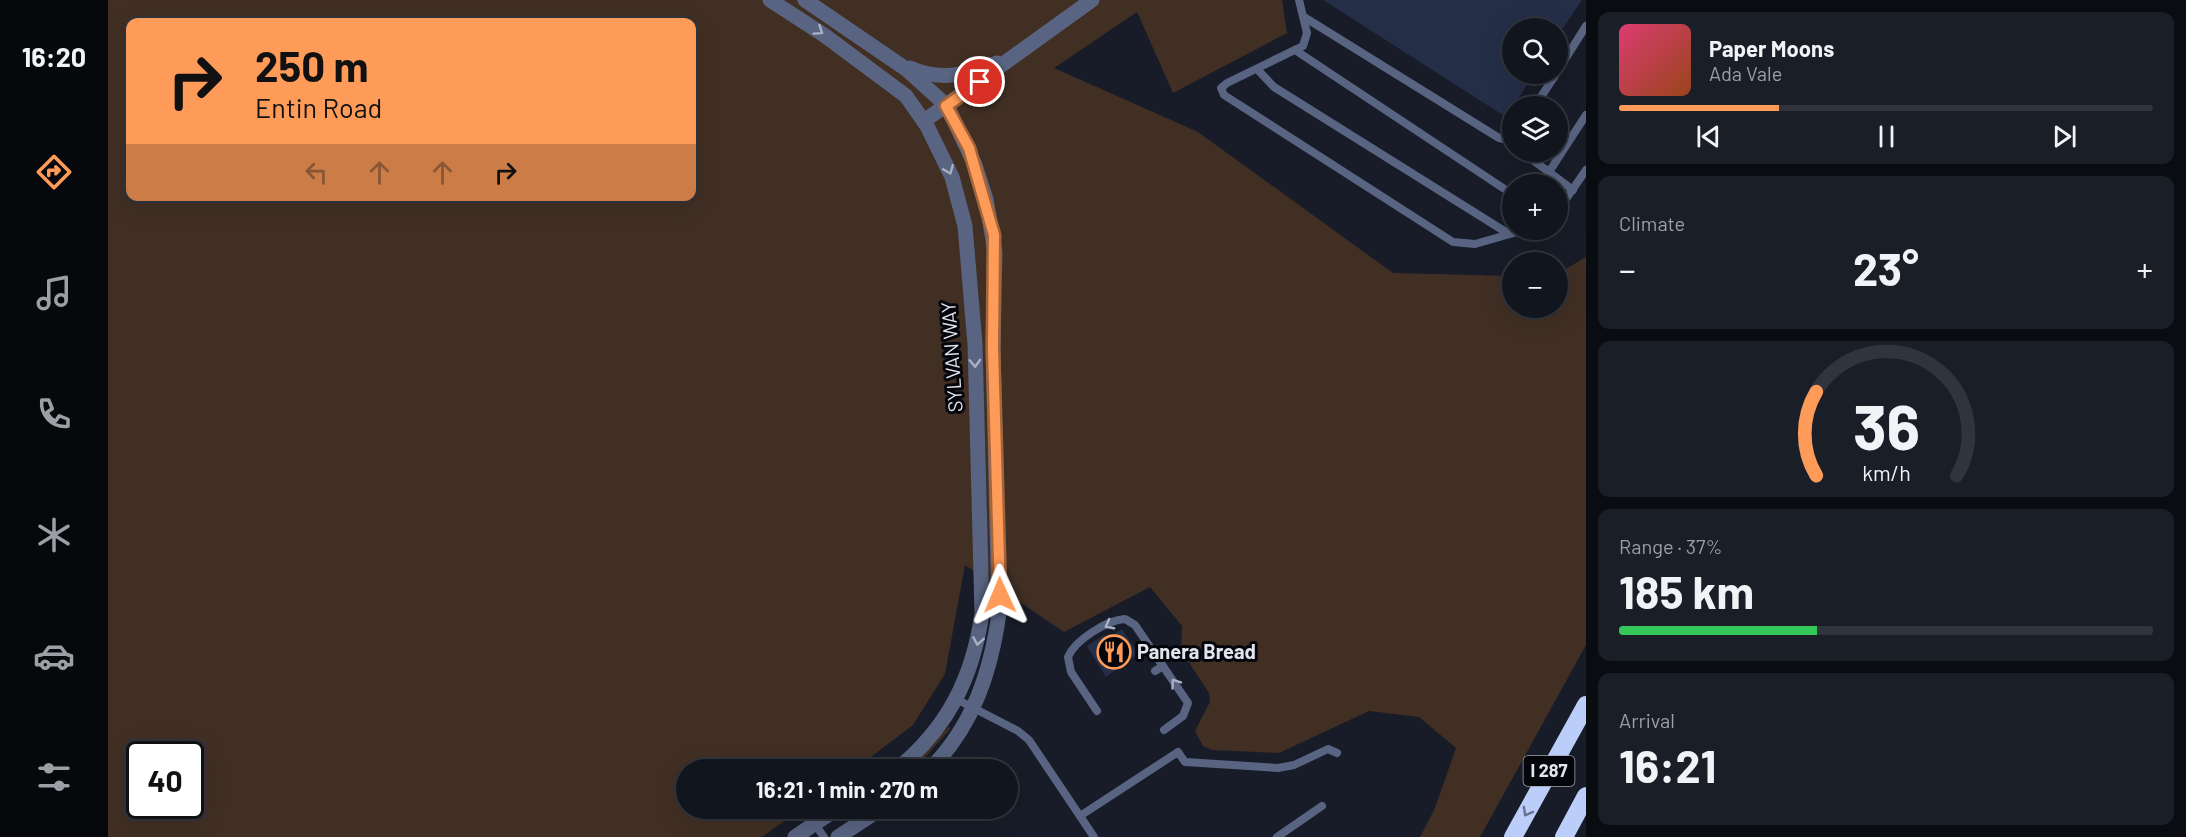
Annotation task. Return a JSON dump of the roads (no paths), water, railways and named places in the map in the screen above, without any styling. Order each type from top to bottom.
[{"type":"highway","name":"I 287","points":[[1513,837],[1586,705]]},
{"type":"highway","name":"I 287","points":[[1564,837],[1586,796]]},
{"type":"street","name":"SYLVAN WAY","points":[[770,0],[870,68],[906,96],[924,121],[952,177],[965,226],[975,344],[982,613],[976,650],[956,699],[924,743],[907,759]]},
{"type":"street","name":"SYLVAN WAY","points":[[805,0],[895,61],[946,106],[972,157],[994,235],[993,349],[998,477],[999,613],[995,643],[974,708],[956,741],[939,759]]},
{"type":"street","points":[[924,121],[1092,0]]},
{"type":"street","points":[[895,61],[932,76],[961,76],[1014,57]]},
{"type":"street","points":[[980,479],[998,477]]},
{"type":"street","points":[[795,837],[820,819]]},
{"type":"street","points":[[838,837],[865,819]]},
{"type":"lane","points":[[1299,0],[1307,33],[1303,46],[1221,88],[1224,95],[1454,242],[1475,244],[1502,236]]},
{"type":"lane","points":[[1304,17],[1502,139]]},
{"type":"lane","points":[[1568,54],[1586,26]]},
{"type":"lane","points":[[1295,50],[1502,187]]},
{"type":"lane","points":[[1257,69],[1274,87],[1502,230]]},
{"type":"lane","points":[[1549,172],[1586,116]]},
{"type":"lane","points":[[1536,162],[1574,190]]},
{"type":"lane","points":[[1568,198],[1586,170]]},
{"type":"lane","points":[[1097,711],[1069,667],[1068,657],[1077,645],[1113,621],[1125,619],[1135,625],[1188,703],[1184,716],[1164,730]]},
{"type":"lane","points":[[1155,671],[1163,666]]},
{"type":"lane","points":[[956,699],[1018,731],[1029,740],[1094,837]]},
{"type":"lane","points":[[1080,816],[1178,752],[1185,762],[1278,768],[1294,765],[1328,749],[1337,753]]},
{"type":"lane","points":[[1277,837],[1322,806]]},
{"type":"lane","points":[[814,823],[824,837]]},
{"type":"place","name":"Panera Bread","points":[[1114,652]]}]
